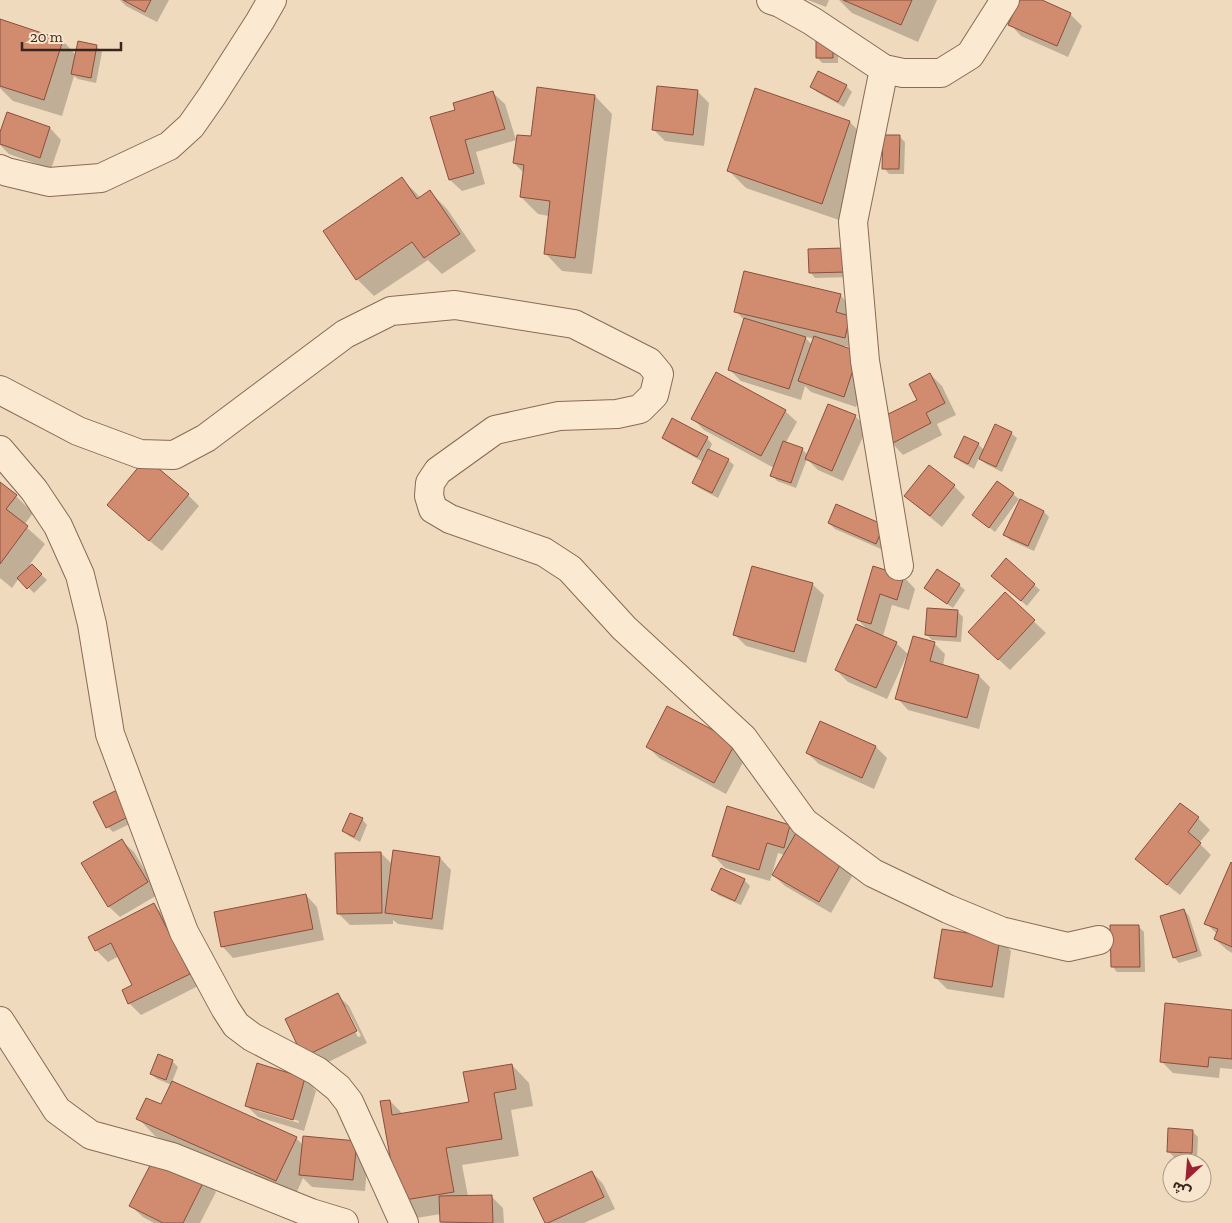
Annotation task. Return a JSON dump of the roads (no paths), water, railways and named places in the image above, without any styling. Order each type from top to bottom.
[{"type":"street","points":[[0,169],[50,182],[101,178],[168,146],[191,126],[272,0]]},
{"type":"street","points":[[771,0],[780,2],[812,21],[884,69],[903,73],[941,73],[970,54],[1005,0]]},
{"type":"street","points":[[884,69],[854,222],[865,361],[899,566]]},
{"type":"street","points":[[0,390],[78,431],[140,454],[174,455],[206,438],[345,334],[391,311],[455,305],[574,324],[649,362],[659,374],[654,395],[640,409],[617,414],[559,416],[495,430],[438,472],[430,483],[429,496],[433,509],[450,519],[544,552],[570,569],[624,628],[743,738],[804,822],[873,873],[948,909],[1001,931],[1068,947],[1099,940]]},
{"type":"street","points":[[0,450],[34,490],[58,526],[80,575],[92,624],[110,734],[184,932],[225,1008],[236,1024],[252,1037],[317,1071],[338,1088],[349,1102],[404,1223]]},
{"type":"street","points":[[0,1021],[57,1110],[91,1135],[172,1157],[311,1213],[344,1223]]}]
